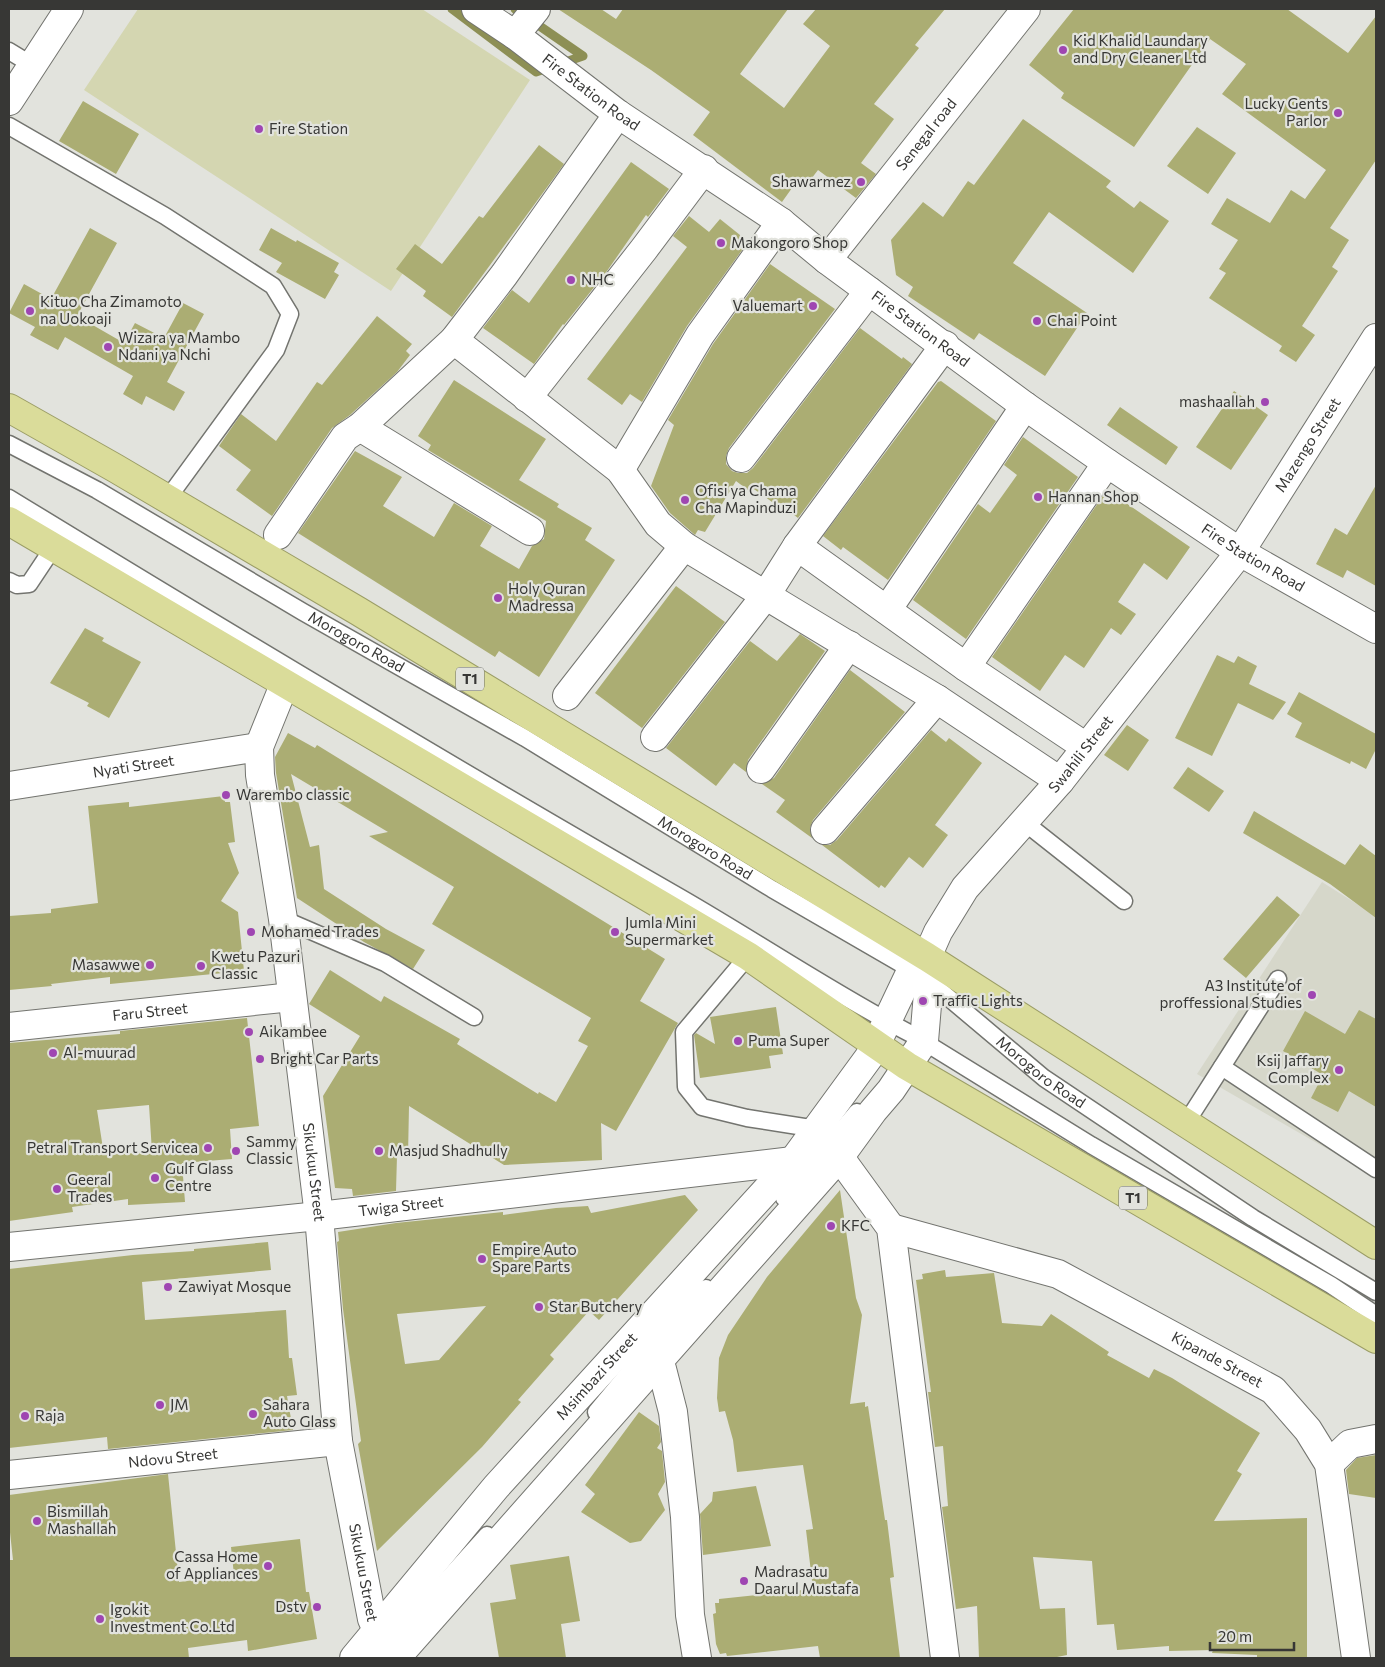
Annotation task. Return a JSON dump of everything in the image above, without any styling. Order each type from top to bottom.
[{"type":"highway","name":"Morogoro Road","points":[[9,408],[168,498],[375,622],[922,970],[1186,1123],[1376,1245]]},
{"type":"highway","name":"T1","points":[[9,521],[748,956],[1376,1339]]},
{"type":"street","points":[[9,101],[69,9]]},
{"type":"street","name":"Fire Station Road","points":[[476,9],[515,35],[618,114],[704,169],[781,222],[827,260],[945,345],[1025,406],[1107,463],[1240,552],[1376,629]]},
{"type":"street","points":[[515,35],[536,9]]},
{"type":"street","name":"Senegal road","points":[[827,260],[1026,9]]},
{"type":"street","points":[[278,535],[345,437],[360,427],[454,340],[504,275],[618,114]]},
{"type":"street","points":[[527,398],[644,250],[704,169]]},
{"type":"street","points":[[620,470],[700,335],[781,222]]},
{"type":"street","points":[[741,458],[869,291]]},
{"type":"street","name":"Mazengo Street","points":[[1240,552],[1376,338]]},
{"type":"street","points":[[454,340],[620,470],[658,524],[684,546],[766,594],[936,699],[1060,781]]},
{"type":"street","points":[[655,737],[766,594],[797,546],[945,345]]},
{"type":"street","points":[[887,610],[1025,406]]},
{"type":"street","points":[[360,427],[530,531]]},
{"type":"street","points":[[966,667],[1107,463]]},
{"type":"street","points":[[567,696],[684,546]]},
{"type":"street","points":[[797,546],[966,667],[1086,747]]},
{"type":"street","name":"Swahili Street","points":[[891,1044],[938,932],[965,888],[1060,781],[1240,552]]},
{"type":"street","points":[[761,769],[849,645]]},
{"type":"street","name":"Sikukuu Street","points":[[287,684],[280,695],[259,747],[260,775],[283,919],[320,1216],[338,1441],[372,1619],[387,1647]]},
{"type":"street","points":[[826,830],[936,699]]},
{"type":"street","name":"Nyati Street","points":[[9,786],[259,747]]},
{"type":"street","points":[[891,1044],[919,1038],[922,970]]},
{"type":"street","name":"Faru Street","points":[[9,1027],[292,997]]},
{"type":"street","name":"Msimbazi Street","points":[[354,1658],[387,1647],[650,1343],[829,1140],[891,1044]]},
{"type":"street","name":"Msimbazi Street","points":[[387,1647],[496,1487],[650,1343],[793,1162],[829,1140],[891,1044]]},
{"type":"street","points":[[829,1140],[891,1228],[945,1658]]},
{"type":"street","name":"Twiga Street","points":[[9,1247],[320,1216],[793,1162]]},
{"type":"street","name":"Kipande Street","points":[[891,1228],[1058,1274],[1273,1390],[1308,1430],[1329,1464],[1356,1658]]},
{"type":"street","points":[[650,1343],[662,1369],[673,1412],[685,1517],[690,1615],[698,1658]]},
{"type":"street","points":[[1329,1464],[1350,1444],[1376,1439]]},
{"type":"street","name":"Ndovu Street","points":[[9,1475],[338,1441]]},
{"type":"lane","points":[[9,51],[32,64]]},
{"type":"lane","points":[[9,126],[165,216],[273,286],[290,314],[276,350],[168,498]]},
{"type":"lane","name":"Morogoro Road","points":[[9,444],[97,490],[303,612],[525,738],[922,970],[1044,1078],[1253,1218],[1376,1292]]},
{"type":"lane","points":[[9,498],[363,712],[745,935],[891,1044]]},
{"type":"lane","points":[[9,581],[17,585],[30,584],[52,548]]},
{"type":"lane","points":[[1024,822],[1124,901]]},
{"type":"lane","points":[[283,919],[386,963],[474,1018]]},
{"type":"lane","points":[[748,956],[684,1032],[686,1087],[702,1107],[829,1140]]},
{"type":"lane","points":[[1186,1123],[1278,980]]},
{"type":"lane","name":"Morogoro Road","points":[[919,1038],[1091,1145],[1331,1285],[1376,1315]]},
{"type":"lane","points":[[1222,1067],[1376,1169]]},
{"type":"lane","points":[[363,1658],[387,1647]]},
{"type":"shaded area","name":"A3 Institute of proffessional Studies","points":[[1322,882],[1376,916],[1376,1177],[1197,1074]]},
{"type":"green space","points":[[138,9],[422,9],[530,80],[391,291],[84,90]]},
{"type":"building","points":[[558,9],[601,9],[616,19],[623,9],[788,9],[740,74],[784,108],[830,46],[803,24],[816,9],[945,9],[915,45],[919,48],[874,104],[894,119],[861,163],[876,174],[856,198],[818,170],[805,187],[797,181],[782,202],[693,135],[710,112],[651,70]]},
{"type":"building","points":[[1074,9],[1287,9],[1348,53],[1376,16],[1376,160],[1330,228],[1349,240],[1332,267],[1338,271],[1302,326],[1315,335],[1296,362],[1279,351],[1282,346],[1209,298],[1226,273],[1219,269],[1238,240],[1211,224],[1227,198],[1270,223],[1291,190],[1305,199],[1326,170],[1222,94],[1246,64],[1210,39],[1134,147],[1061,98],[1064,93],[1029,65]]},
{"type":"building","points":[[83,101],[139,134],[116,174],[59,141]]},
{"type":"building","points":[[1023,119],[1111,181],[1106,187],[1134,208],[1140,201],[1169,221],[1133,273],[1049,212],[1013,263],[1087,313],[1045,376],[979,333],[974,340],[908,296],[913,287],[896,275],[891,240],[923,202],[943,217],[968,181],[974,185]]},
{"type":"building","points":[[1197,127],[1236,153],[1208,194],[1167,166]]},
{"type":"building","points":[[539,145],[564,164],[452,317],[423,296],[426,291],[396,269],[415,244],[442,264],[479,216],[483,218]]},
{"type":"building","name":"NHC","points":[[631,162],[669,189],[648,217],[646,215],[607,271],[563,324],[534,364],[483,328],[512,290],[529,303]]},
{"type":"building","points":[[689,216],[709,232],[720,219],[745,239],[742,243],[745,246],[687,326],[642,402],[630,394],[622,405],[587,379],[687,247],[673,236]]},
{"type":"building","points":[[90,228],[117,243],[77,316],[124,343],[135,323],[164,338],[183,303],[204,314],[167,382],[185,392],[174,411],[146,396],[142,405],[123,394],[133,376],[65,337],[58,350],[30,335],[35,327],[9,313],[24,284],[51,299]]},
{"type":"building","points":[[271,228],[339,263],[334,272],[339,275],[325,299],[276,272],[282,263],[259,250]]},
{"type":"building","points":[[770,264],[835,309],[729,448],[726,464],[732,471],[747,473],[753,468],[860,328],[902,359],[903,357],[912,364],[798,518],[751,487],[748,490],[736,481],[705,532],[698,530],[695,535],[670,513],[651,486],[674,425],[668,420],[713,344]]},
{"type":"building","points":[[377,316],[412,344],[406,351],[410,355],[397,372],[350,415],[332,428],[272,516],[236,490],[251,470],[219,446],[241,414],[276,441],[317,382],[322,385]]},
{"type":"building","points":[[454,380],[546,439],[519,480],[559,504],[557,507],[592,528],[585,540],[615,560],[539,677],[499,651],[495,657],[298,533],[355,451],[402,477],[383,506],[434,537],[454,503],[492,526],[480,546],[519,569],[532,546],[544,539],[546,521],[428,450],[431,445],[418,436]]},
{"type":"building","points":[[941,381],[996,421],[888,580],[843,547],[841,550],[823,536],[938,382]]},
{"type":"building","points":[[1234,391],[1268,415],[1231,470],[1196,447]]},
{"type":"building","points":[[1120,407],[1178,447],[1166,465],[1107,425]]},
{"type":"building","points":[[1023,437],[1078,477],[966,639],[913,600],[978,504],[990,513],[1017,475],[1004,465]]},
{"type":"building","points":[[1376,485],[1376,586],[1347,570],[1343,578],[1316,564],[1335,528],[1347,535]]},
{"type":"building","points":[[1107,490],[1190,547],[1167,580],[1144,563],[1118,602],[1136,614],[1121,635],[1111,628],[1084,668],[1065,655],[1040,691],[992,657]]},
{"type":"building","points":[[676,586],[725,622],[642,728],[595,693]]},
{"type":"building","points":[[85,628],[104,638],[102,641],[141,662],[109,718],[87,706],[89,703],[50,683]]},
{"type":"building","points":[[800,634],[825,651],[748,760],[746,772],[734,763],[716,786],[666,748],[750,641],[777,661]]},
{"type":"building","points":[[1217,655],[1234,663],[1238,656],[1257,666],[1249,684],[1286,702],[1273,720],[1238,703],[1212,756],[1175,738]]},
{"type":"building","points":[[850,670],[905,712],[813,820],[810,828],[812,838],[776,812],[785,800],[762,784],[774,778]]},
{"type":"building","points":[[1299,692],[1376,734],[1376,749],[1366,769],[1351,761],[1350,764],[1295,737],[1302,723],[1287,714]]},
{"type":"building","points":[[1127,725],[1149,740],[1128,771],[1104,755]]},
{"type":"building","points":[[931,730],[946,742],[949,738],[982,763],[935,825],[948,835],[923,868],[909,857],[885,888],[881,885],[879,888],[822,845],[830,845],[837,840]]},
{"type":"building","points":[[288,733],[315,748],[317,745],[665,959],[640,1001],[678,1023],[616,1131],[601,1123],[602,1160],[504,1165],[409,1106],[408,1156],[397,1156],[396,1191],[353,1196],[352,1189],[335,1188],[323,1096],[360,1036],[309,1004],[330,970],[381,1002],[384,996],[460,1039],[457,1044],[538,1094],[539,1092],[556,1102],[588,1046],[578,1041],[591,1018],[432,924],[454,887],[369,836],[388,832],[291,774],[310,847],[319,845],[324,889],[386,929],[425,950],[413,969],[364,942],[297,898],[275,757]]},
{"type":"building","points":[[1188,767],[1224,791],[1209,812],[1173,788]]},
{"type":"building","points":[[224,796],[225,802],[230,802],[235,842],[228,843],[239,873],[221,901],[238,912],[244,971],[110,984],[110,977],[51,984],[52,986],[9,990],[9,916],[51,913],[51,909],[98,903],[88,806],[129,802],[129,807]]},
{"type":"building","points":[[1254,811],[1345,865],[1360,844],[1376,856],[1376,918],[1330,884],[1243,833]]},
{"type":"building","points":[[1277,896],[1300,915],[1246,978],[1223,959]]},
{"type":"building","name":"Puma Super","points":[[776,1007],[783,1054],[769,1056],[771,1068],[700,1078],[694,1035],[696,1033],[715,1044],[710,1017]]},
{"type":"building","points":[[1359,1010],[1376,1019],[1376,1107],[1349,1091],[1338,1112],[1311,1098],[1323,1075],[1283,1051],[1305,1011],[1345,1034]]},
{"type":"building","points":[[247,1018],[259,1126],[230,1129],[232,1159],[182,1163],[185,1202],[128,1205],[128,1199],[72,1207],[73,1212],[9,1221],[9,1043],[120,1034],[120,1031]],"holes":[[[149,1105],[152,1152],[104,1155],[97,1110]]]},
{"type":"building","points":[[840,1190],[856,1298],[862,1315],[850,1404],[865,1402],[865,1407],[868,1406],[885,1520],[887,1520],[894,1577],[890,1578],[900,1658],[820,1658],[818,1646],[727,1656],[726,1653],[720,1654],[716,1644],[713,1614],[716,1613],[715,1603],[719,1603],[719,1599],[813,1589],[806,1530],[813,1529],[803,1465],[737,1472],[733,1440],[725,1411],[719,1412],[717,1398],[719,1358],[728,1335],[767,1277]]},
{"type":"building","points":[[685,1195],[698,1210],[599,1320],[589,1311],[550,1355],[554,1359],[518,1400],[521,1402],[482,1447],[377,1551],[358,1444],[361,1441],[343,1309],[337,1242],[339,1241],[338,1232],[396,1223],[503,1212],[503,1215],[556,1208],[588,1206],[591,1213]],"holes":[[[486,1306],[439,1360],[405,1364],[397,1314]]]},
{"type":"building","points":[[268,1242],[271,1270],[142,1282],[145,1320],[286,1310],[289,1358],[292,1358],[297,1395],[287,1396],[293,1430],[108,1449],[107,1437],[9,1448],[9,1269]]},
{"type":"building","points":[[945,1270],[946,1277],[994,1273],[1002,1323],[1042,1326],[1051,1314],[1109,1352],[1107,1355],[1149,1378],[1154,1369],[1172,1378],[1260,1433],[1237,1471],[1242,1474],[1214,1521],[1307,1518],[1307,1658],[1257,1658],[1257,1655],[1212,1653],[1213,1650],[1169,1651],[1169,1646],[1117,1650],[1114,1624],[1097,1625],[1092,1561],[1033,1557],[1040,1609],[1065,1608],[1067,1655],[1057,1657],[979,1658],[977,1606],[956,1609],[942,1507],[948,1506],[943,1446],[935,1447],[928,1392],[931,1392],[916,1280],[923,1279],[922,1274]]},
{"type":"building","points":[[639,1412],[659,1426],[661,1442],[657,1448],[662,1451],[665,1482],[658,1494],[665,1510],[641,1541],[630,1543],[581,1512],[595,1494],[585,1485]]},
{"type":"building","points":[[1376,1455],[1376,1498],[1349,1494],[1346,1470],[1357,1458]]},
{"type":"building","points":[[168,1474],[179,1582],[234,1575],[231,1547],[300,1539],[306,1592],[309,1592],[317,1639],[248,1651],[247,1640],[188,1648],[189,1658],[9,1658],[9,1560],[13,1560],[9,1523],[9,1495]]},
{"type":"building","points":[[756,1486],[771,1546],[703,1555],[700,1514],[712,1501],[713,1492]]},
{"type":"building","points":[[569,1556],[580,1621],[561,1624],[566,1658],[499,1658],[490,1603],[516,1599],[510,1565]]},
{"type":"waterway","points":[[452,9],[536,72],[583,56],[515,9]]},
{"type":"place","name":"Kid Khalid Laundary and Dry Cleaner Ltd","points":[[1063,50]]},
{"type":"place","name":"Lucky Gents Parlor","points":[[1338,113]]},
{"type":"place","name":"Fire Station","points":[[259,129]]},
{"type":"place","name":"Shawarmez","points":[[861,182]]},
{"type":"place","name":"Makongoro Shop","points":[[721,243]]},
{"type":"place","name":"NHC","points":[[571,280]]},
{"type":"place","name":"Valuemart","points":[[813,306]]},
{"type":"place","name":"Kituo Cha Zimamoto na Uokoaji","points":[[30,311]]},
{"type":"place","name":"Chai Point","points":[[1037,321]]},
{"type":"place","name":"Wizara ya Mambo Ndani ya Nchi","points":[[108,347]]},
{"type":"place","name":"mashaallah","points":[[1265,402]]},
{"type":"place","name":"Hannan Shop","points":[[1038,497]]},
{"type":"place","name":"Ofisi ya Chama Cha Mapinduzi","points":[[685,500]]},
{"type":"place","name":"Holy Quran Madressa","points":[[498,598]]},
{"type":"place","name":"Warembo classic","points":[[226,795]]},
{"type":"place","name":"Mohamed Trades","points":[[251,932]]},
{"type":"place","name":"Jumla Mini Supermarket","points":[[615,932]]},
{"type":"place","name":"Masawwe","points":[[150,965]]},
{"type":"place","name":"Kwetu Pazuri Classic","points":[[201,966]]},
{"type":"place","name":"A3 Institute of proffessional Studies","points":[[1312,995]]},
{"type":"place","name":"Traffic Lights","points":[[923,1001]]},
{"type":"place","name":"Aikambee","points":[[249,1032]]},
{"type":"place","name":"Puma Super","points":[[738,1041]]},
{"type":"place","name":"Al-muurad","points":[[53,1053]]},
{"type":"place","name":"Bright Car Parts","points":[[260,1059]]},
{"type":"place","name":"Ksij Jaffary Complex","points":[[1339,1070]]},
{"type":"place","name":"Petral Transport Servicea","points":[[208,1148]]},
{"type":"place","name":"Sammy Classic","points":[[236,1151]]},
{"type":"place","name":"Masjud Shadhully","points":[[379,1151]]},
{"type":"place","name":"Gulf Glass Centre","points":[[155,1178]]},
{"type":"place","name":"Geeral Trades","points":[[57,1189]]},
{"type":"place","name":"KFC","points":[[831,1226]]},
{"type":"place","name":"Empire Auto Spare Parts","points":[[482,1259]]},
{"type":"place","name":"Zawiyat Mosque","points":[[168,1287]]},
{"type":"place","name":"Star Butchery","points":[[539,1307]]},
{"type":"place","name":"JM","points":[[160,1405]]},
{"type":"place","name":"Sahara Auto Glass","points":[[253,1414]]},
{"type":"place","name":"Raja","points":[[25,1416]]},
{"type":"place","name":"Bismillah Mashallah","points":[[37,1521]]},
{"type":"place","name":"Cassa Home of Appliances","points":[[268,1566]]},
{"type":"place","name":"Madrasatu Daarul Mustafa","points":[[744,1581]]},
{"type":"place","name":"Dstv","points":[[317,1607]]},
{"type":"place","name":"Igokit Investment Co.Ltd","points":[[100,1619]]}]
